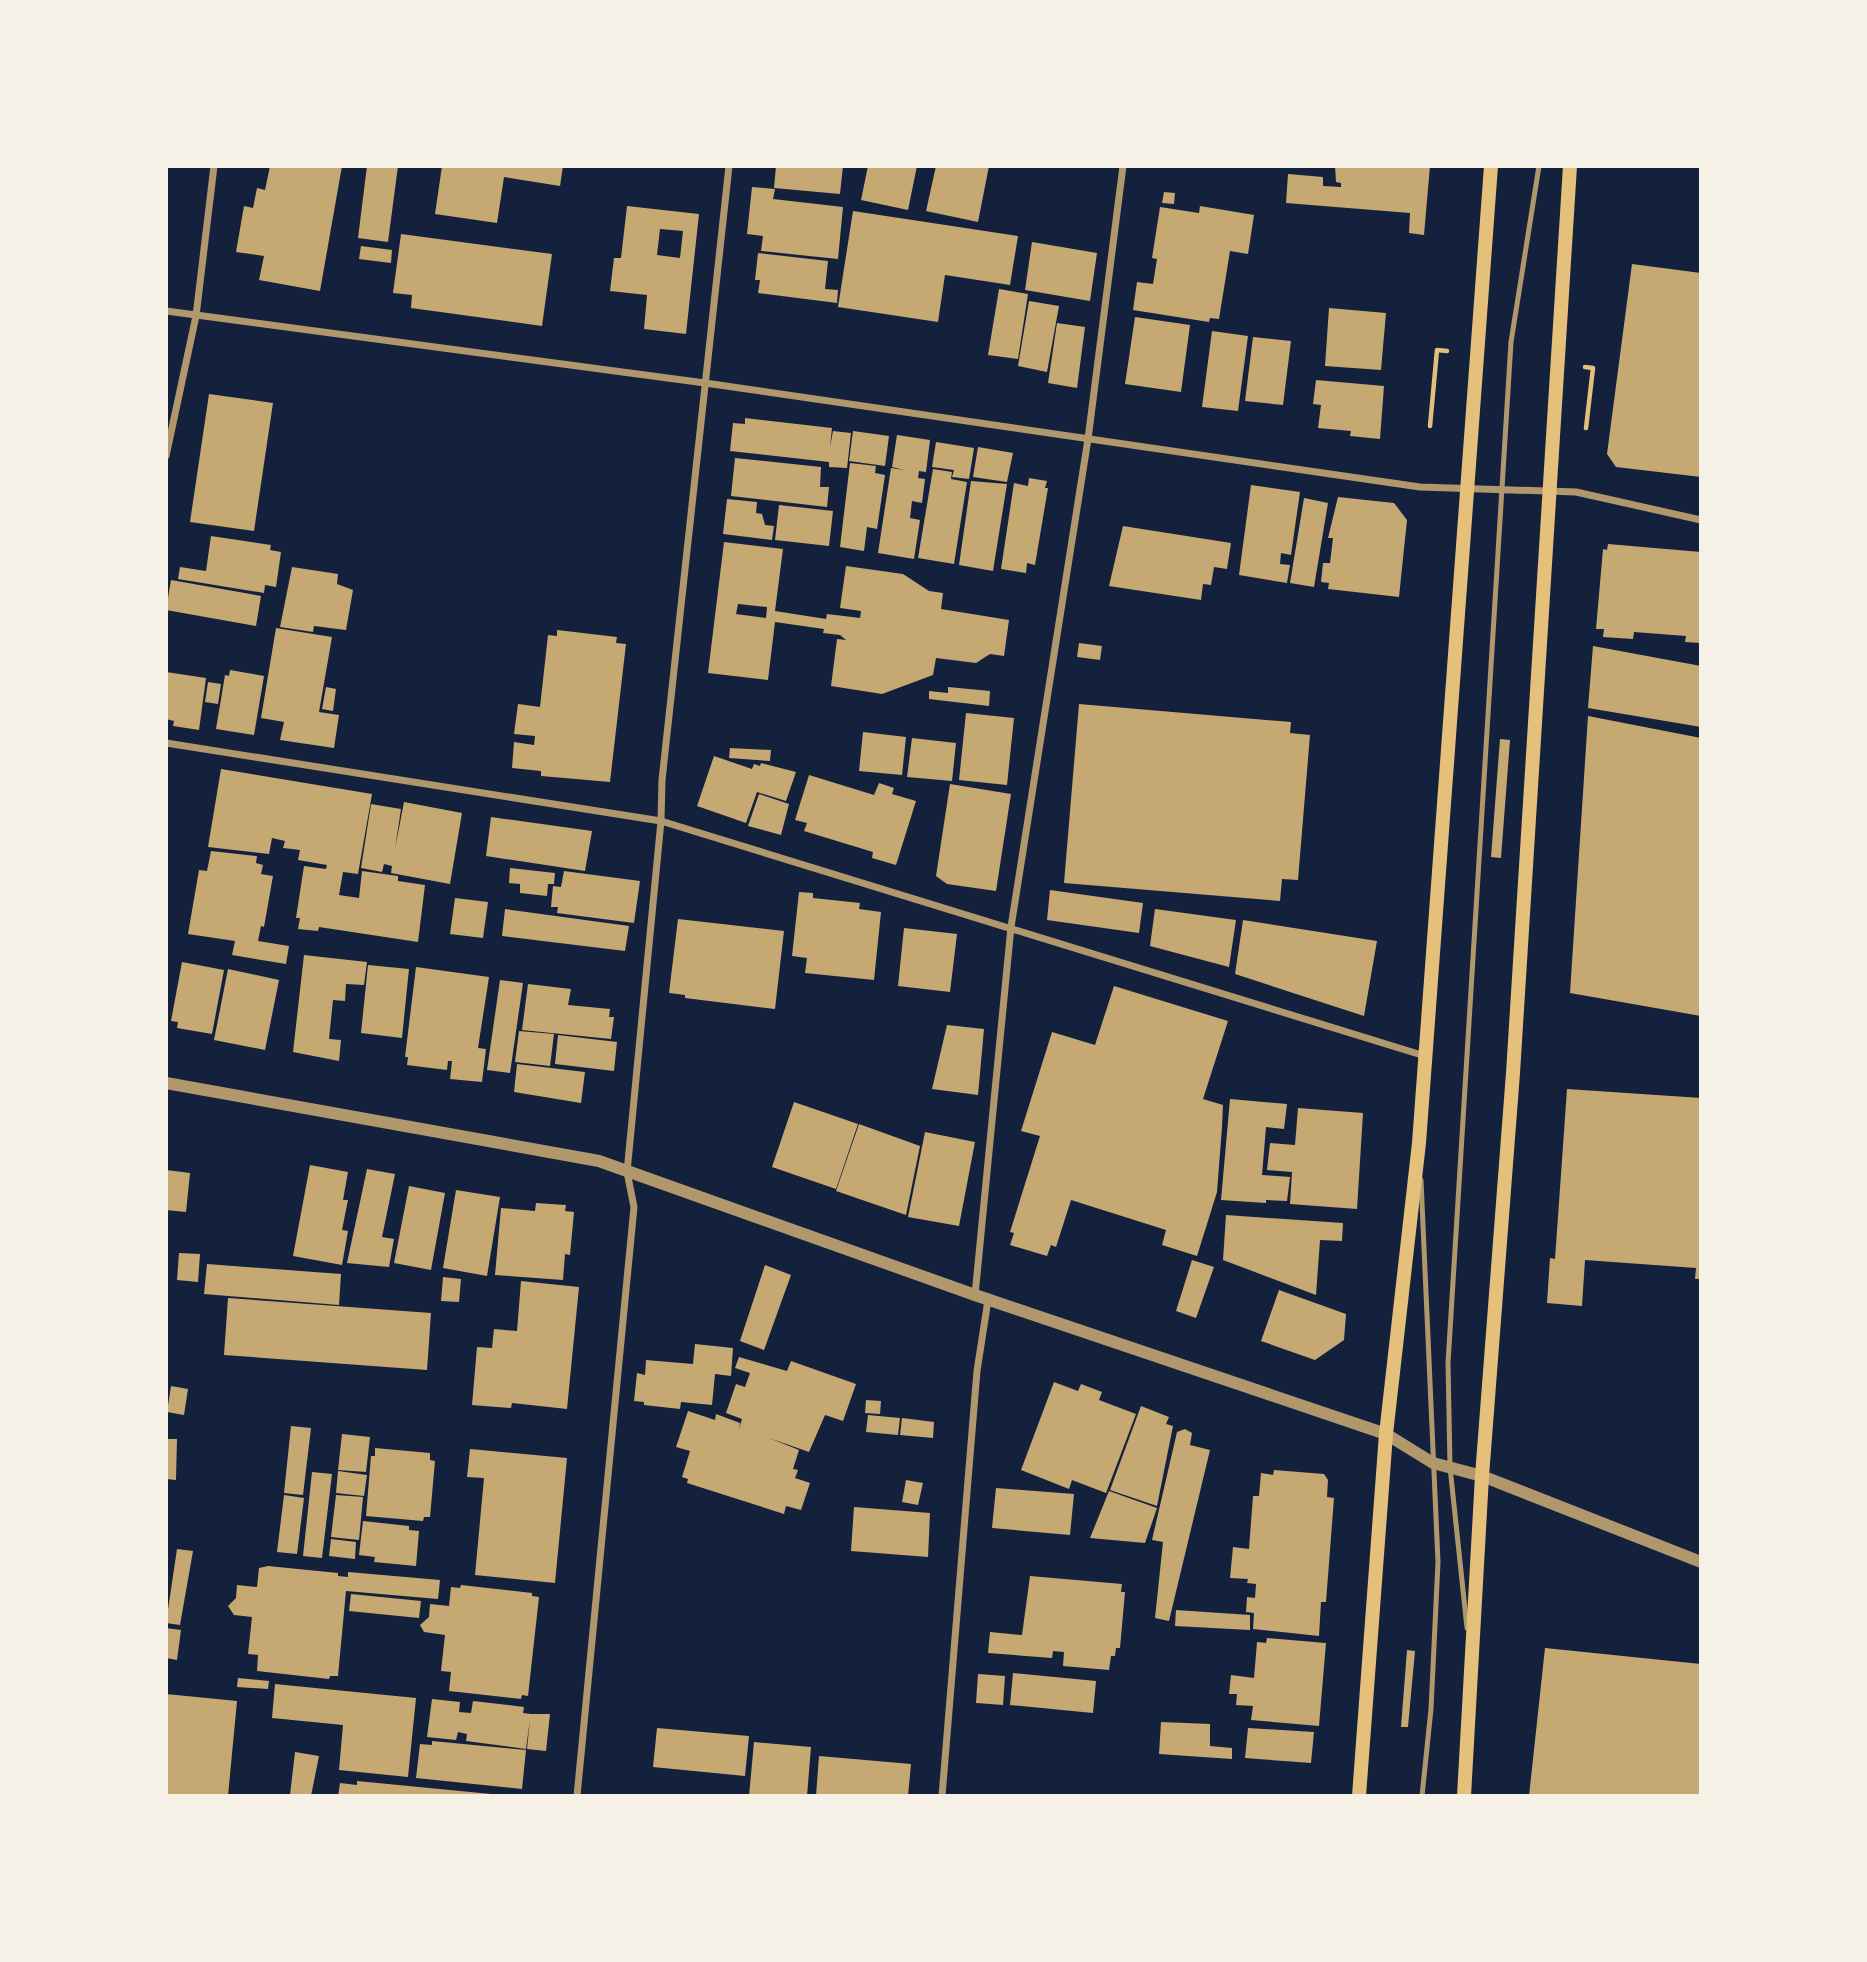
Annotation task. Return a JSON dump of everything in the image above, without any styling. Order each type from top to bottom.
[{"type":"main road","points":[[1359,1796],[1386,1434],[1419,1143],[1491,166]]},
{"type":"main road","points":[[1464,1796],[1482,1476],[1513,1073],[1570,166]]},
{"type":"street","points":[[166,456],[196,316],[214,166]]},
{"type":"street","points":[[577,1796],[634,1207],[627,1172],[661,821],[662,780],[729,166]]},
{"type":"street","points":[[975,1296],[1011,927],[1088,439],[1123,166]]},
{"type":"street","points":[[166,311],[705,383],[1420,487],[1469,491],[1550,489],[1576,492],[1701,520]]},
{"type":"street","points":[[166,743],[661,821],[1424,1056]]},
{"type":"street","points":[[166,1083],[599,1161],[975,1296],[1386,1434],[1433,1463],[1482,1476],[1701,1562]]},
{"type":"street","points":[[942,1796],[976,1371],[988,1300]]},
{"type":"lane","points":[[1471,1667],[1450,1467],[1448,1363],[1511,342],[1539,166]]},
{"type":"lane","points":[[1419,1143],[1438,1562],[1431,1709],[1422,1796]]},
{"type":"path","points":[[1430,426],[1437,350]]},
{"type":"path","points":[[1586,432],[1593,368]]},
{"type":"building","points":[[270,166],[342,166],[320,291],[259,280],[264,256],[236,252],[244,206],[253,208],[257,188],[265,190]]},
{"type":"building","points":[[367,166],[398,166],[388,242],[358,238]]},
{"type":"building","points":[[442,166],[563,166],[560,186],[504,177],[497,223],[435,214]]},
{"type":"building","points":[[776,166],[843,166],[840,194],[774,188]]},
{"type":"building","points":[[868,166],[917,166],[908,210],[861,200]]},
{"type":"building","points":[[936,166],[989,166],[978,222],[926,211]]},
{"type":"building","points":[[1335,166],[1430,166],[1424,235],[1409,233],[1410,213],[1286,203],[1288,174],[1323,177],[1323,186],[1341,187],[1341,183],[1336,182]]},
{"type":"building","points":[[752,187],[775,189],[773,199],[843,207],[838,259],[761,251],[763,236],[747,234]]},
{"type":"building","points":[[1164,192],[1175,193],[1174,204],[1162,203]]},
{"type":"building","points":[[627,206],[699,214],[686,334],[644,329],[647,295],[610,291],[614,258],[621,258]],"holes":[[[660,229],[683,231],[680,258],[657,255]]]},
{"type":"building","points":[[1200,206],[1254,215],[1248,254],[1230,251],[1219,319],[1210,318],[1209,322],[1133,310],[1137,282],[1153,284],[1157,259],[1152,258],[1160,207],[1199,213]]},
{"type":"building","points":[[853,211],[1018,236],[1010,285],[945,275],[938,322],[838,307]]},
{"type":"building","points":[[401,234],[552,254],[542,326],[411,308],[412,295],[393,293]]},
{"type":"building","points":[[1032,242],[1097,253],[1090,301],[1025,290]]},
{"type":"building","points":[[361,246],[392,250],[391,263],[359,259]]},
{"type":"building","points":[[758,253],[828,261],[825,289],[838,290],[837,303],[758,293],[760,280],[755,280]]},
{"type":"building","points":[[1632,264],[1701,273],[1701,477],[1616,467],[1607,454]]},
{"type":"building","points":[[999,289],[1028,294],[1018,359],[988,355]]},
{"type":"building","points":[[1029,301],[1059,306],[1047,372],[1018,366]]},
{"type":"building","points":[[1329,308],[1386,313],[1381,370],[1325,366]]},
{"type":"building","points":[[1135,317],[1190,325],[1181,392],[1125,384]]},
{"type":"building","points":[[1057,323],[1085,327],[1077,388],[1048,383]]},
{"type":"building","points":[[1212,331],[1248,336],[1238,411],[1202,407]]},
{"type":"building","points":[[1253,337],[1291,341],[1283,405],[1245,401]]},
{"type":"building","points":[[1316,380],[1384,386],[1380,439],[1350,436],[1351,431],[1318,428],[1321,405],[1313,404]]},
{"type":"building","points":[[209,394],[273,403],[254,531],[190,522]]},
{"type":"building","points":[[745,418],[832,428],[830,447],[833,431],[851,433],[847,468],[829,467],[829,462],[730,451],[733,423],[745,424]]},
{"type":"building","points":[[853,431],[889,436],[885,466],[849,461]]},
{"type":"building","points":[[897,435],[930,440],[926,472],[919,471],[918,478],[925,479],[922,503],[912,501],[910,518],[920,520],[914,559],[878,553],[891,468],[904,470],[892,467]]},
{"type":"building","points":[[936,442],[974,448],[969,479],[952,477],[954,470],[932,467]]},
{"type":"building","points":[[978,447],[1013,453],[1007,482],[973,477]]},
{"type":"building","points":[[735,458],[821,467],[820,487],[829,487],[827,507],[731,496]]},
{"type":"building","points":[[850,463],[876,466],[875,473],[885,475],[877,529],[867,527],[864,551],[840,547]]},
{"type":"building","points":[[933,469],[952,472],[951,479],[967,482],[954,564],[918,558]]},
{"type":"building","points":[[1029,478],[1047,481],[1045,488],[1048,488],[1035,565],[1027,563],[1026,573],[1001,569],[1014,483],[1028,486]]},
{"type":"building","points":[[971,481],[1007,484],[993,571],[959,565]]},
{"type":"building","points":[[1251,485],[1300,492],[1291,555],[1281,553],[1280,564],[1290,565],[1287,583],[1239,575]]},
{"type":"building","points":[[1338,497],[1394,503],[1407,520],[1399,597],[1328,589],[1329,583],[1321,582],[1323,563],[1330,563],[1333,538],[1328,538]]},
{"type":"building","points":[[1304,498],[1328,503],[1314,587],[1290,583]]},
{"type":"building","points":[[727,499],[757,502],[756,513],[762,514],[765,525],[774,526],[772,540],[723,534]]},
{"type":"building","points":[[779,505],[833,511],[829,546],[775,540]]},
{"type":"building","points":[[1123,526],[1231,543],[1227,569],[1214,567],[1211,585],[1203,584],[1201,600],[1109,586]]},
{"type":"building","points":[[211,536],[271,545],[270,550],[281,552],[276,587],[265,585],[264,593],[178,579],[180,567],[206,571]]},
{"type":"building","points":[[724,542],[783,549],[775,611],[826,619],[827,614],[860,618],[861,611],[840,608],[846,566],[903,574],[929,591],[943,593],[941,609],[1009,620],[1004,656],[990,654],[976,663],[936,658],[933,675],[882,694],[831,686],[837,639],[846,640],[840,635],[823,633],[824,629],[775,622],[768,680],[708,673]],"holes":[[[738,604],[767,607],[766,618],[736,614]]]},
{"type":"building","points":[[1608,544],[1701,552],[1701,643],[1685,642],[1686,636],[1634,632],[1633,639],[1603,637],[1604,629],[1596,629],[1603,549],[1607,550]]},
{"type":"building","points":[[292,567],[338,574],[337,584],[353,590],[346,630],[314,626],[313,632],[280,627]]},
{"type":"building","points":[[171,580],[261,596],[256,626],[166,610]]},
{"type":"building","points":[[276,628],[332,637],[319,712],[339,715],[334,748],[280,740],[284,722],[261,718]]},
{"type":"building","points":[[557,630],[617,637],[616,643],[626,644],[610,782],[541,776],[541,771],[512,768],[514,742],[534,745],[535,736],[514,734],[518,704],[540,707],[548,635],[557,636]]},
{"type":"building","points":[[1079,643],[1102,646],[1100,660],[1077,657]]},
{"type":"building","points":[[1593,646],[1701,666],[1701,727],[1588,708]]},
{"type":"building","points":[[230,670],[264,676],[254,735],[216,729],[225,675],[229,676]]},
{"type":"building","points":[[166,672],[206,678],[199,730],[173,726],[174,721],[166,719]]},
{"type":"building","points":[[208,682],[221,684],[218,704],[205,702]]},
{"type":"building","points":[[326,687],[336,689],[333,711],[322,709]]},
{"type":"building","points":[[948,687],[990,691],[989,706],[929,699],[929,691],[948,693]]},
{"type":"building","points":[[1079,704],[1291,722],[1290,733],[1310,735],[1298,880],[1282,879],[1280,901],[1064,883]]},
{"type":"building","points":[[966,713],[1014,718],[1007,785],[959,780]]},
{"type":"building","points":[[1588,716],[1701,738],[1701,1016],[1570,993]]},
{"type":"building","points":[[863,732],[906,737],[902,775],[859,771]]},
{"type":"building","points":[[912,738],[956,743],[952,781],[907,777]]},
{"type":"building","points":[[1500,739],[1510,740],[1501,858],[1491,857]]},
{"type":"building","points":[[730,748],[771,750],[770,761],[729,758]]},
{"type":"building","points":[[714,756],[752,769],[754,764],[760,766],[761,763],[796,772],[786,801],[757,792],[746,823],[697,806]]},
{"type":"building","points":[[221,769],[372,794],[358,874],[343,872],[339,895],[359,898],[362,871],[398,876],[398,881],[425,885],[418,942],[319,927],[318,931],[298,929],[300,918],[296,918],[304,866],[326,869],[327,865],[298,860],[300,850],[283,848],[285,841],[272,838],[269,854],[208,847]]},
{"type":"building","points":[[809,775],[874,795],[879,783],[894,788],[892,794],[916,801],[896,865],[872,858],[873,852],[804,831],[807,823],[795,820]]},
{"type":"building","points":[[950,784],[1011,794],[996,891],[947,884],[936,876]]},
{"type":"building","points":[[759,794],[789,804],[781,835],[748,826]]},
{"type":"building","points":[[404,802],[462,813],[450,884],[391,873],[392,866],[384,864],[382,872],[361,868],[371,804],[401,809],[395,849]]},
{"type":"building","points":[[491,817],[592,831],[585,871],[486,856]]},
{"type":"building","points":[[211,851],[257,856],[256,863],[263,865],[261,874],[273,876],[264,927],[261,926],[258,941],[289,946],[286,964],[232,955],[235,941],[188,934],[199,870],[207,871]]},
{"type":"building","points":[[510,868],[555,873],[554,884],[548,884],[547,896],[520,893],[520,884],[509,883]]},
{"type":"building","points":[[564,871],[640,881],[634,923],[557,913],[558,907],[551,907],[553,886],[561,887]]},
{"type":"building","points":[[1050,890],[1143,903],[1139,933],[1047,920]]},
{"type":"building","points":[[799,892],[813,893],[813,898],[860,903],[859,909],[881,912],[874,980],[805,973],[807,958],[792,956]]},
{"type":"building","points":[[455,898],[488,902],[483,938],[450,934]]},
{"type":"building","points":[[505,909],[629,926],[625,951],[502,936]]},
{"type":"building","points":[[1155,909],[1236,920],[1229,967],[1150,946]]},
{"type":"building","points":[[678,919],[784,931],[775,1009],[685,998],[685,995],[669,993]]},
{"type":"building","points":[[1243,920],[1377,941],[1364,1016],[1235,974]]},
{"type":"building","points":[[904,928],[957,934],[950,992],[898,986]]},
{"type":"building","points":[[304,955],[367,962],[364,985],[346,984],[345,1001],[333,1000],[329,1039],[341,1040],[339,1061],[293,1052]]},
{"type":"building","points":[[182,962],[224,970],[212,1034],[177,1028],[178,1022],[171,1021]]},
{"type":"building","points":[[368,965],[409,969],[402,1038],[361,1033]]},
{"type":"building","points":[[416,967],[489,977],[478,1048],[486,1049],[482,1082],[450,1079],[452,1061],[448,1061],[447,1070],[407,1065],[408,1057],[405,1057]]},
{"type":"building","points":[[228,969],[279,980],[265,1050],[214,1040]]},
{"type":"building","points":[[500,980],[523,983],[510,1073],[487,1070]]},
{"type":"building","points":[[528,984],[571,989],[568,1005],[610,1009],[609,1017],[614,1017],[611,1039],[522,1030]]},
{"type":"building","points":[[1114,986],[1228,1021],[1203,1099],[1223,1105],[1217,1192],[1197,1256],[1162,1245],[1166,1230],[1071,1200],[1056,1247],[1051,1245],[1047,1256],[1010,1245],[1014,1233],[1010,1232],[1040,1136],[1021,1131],[1052,1032],[1095,1045]]},
{"type":"building","points":[[947,1025],[984,1029],[978,1095],[932,1089]]},
{"type":"building","points":[[519,1031],[554,1034],[550,1066],[515,1062]]},
{"type":"building","points":[[558,1035],[617,1042],[614,1071],[555,1064]]},
{"type":"building","points":[[517,1064],[585,1072],[581,1103],[514,1092]]},
{"type":"building","points":[[1567,1089],[1701,1098],[1701,1279],[1695,1279],[1696,1268],[1585,1260],[1582,1306],[1547,1303],[1550,1258],[1555,1259]]},
{"type":"building","points":[[1230,1099],[1287,1104],[1284,1129],[1266,1127],[1262,1175],[1290,1177],[1287,1201],[1266,1200],[1266,1203],[1221,1200]]},
{"type":"building","points":[[794,1102],[858,1124],[836,1189],[772,1167]]},
{"type":"building","points":[[1298,1108],[1363,1113],[1357,1209],[1290,1204],[1292,1172],[1267,1170],[1270,1143],[1295,1145]]},
{"type":"building","points":[[859,1124],[920,1146],[906,1215],[836,1191]]},
{"type":"building","points":[[925,1132],[975,1142],[959,1226],[908,1217]]},
{"type":"building","points":[[310,1165],[348,1172],[343,1200],[348,1200],[342,1230],[348,1231],[342,1265],[293,1256]]},
{"type":"building","points":[[367,1169],[395,1174],[382,1237],[394,1239],[389,1267],[347,1263]]},
{"type":"building","points":[[166,1170],[190,1173],[186,1212],[166,1210]]},
{"type":"building","points":[[409,1186],[445,1193],[431,1270],[394,1263]]},
{"type":"building","points":[[456,1190],[500,1197],[487,1276],[443,1268]]},
{"type":"building","points":[[536,1203],[566,1205],[565,1211],[574,1212],[570,1255],[565,1254],[563,1280],[495,1275],[501,1208],[535,1211]]},
{"type":"building","points":[[1226,1215],[1343,1223],[1342,1241],[1320,1240],[1316,1295],[1223,1260]]},
{"type":"building","points":[[179,1253],[200,1254],[198,1282],[177,1280]]},
{"type":"building","points":[[1192,1260],[1214,1267],[1196,1318],[1176,1311]]},
{"type":"building","points":[[207,1264],[341,1274],[339,1305],[204,1294]]},
{"type":"building","points":[[765,1265],[791,1275],[764,1350],[740,1341]]},
{"type":"building","points":[[443,1277],[461,1279],[459,1302],[441,1301]]},
{"type":"building","points":[[521,1281],[579,1287],[567,1409],[512,1403],[511,1408],[472,1405],[477,1347],[492,1348],[494,1329],[517,1331]]},
{"type":"building","points":[[1279,1290],[1346,1314],[1344,1340],[1315,1360],[1261,1341]]},
{"type":"building","points":[[228,1298],[431,1313],[427,1370],[224,1355]]},
{"type":"building","points":[[695,1344],[733,1348],[731,1376],[715,1374],[712,1405],[681,1402],[680,1409],[644,1405],[644,1402],[634,1401],[637,1373],[645,1375],[646,1360],[693,1364]]},
{"type":"building","points":[[739,1357],[787,1371],[791,1361],[856,1384],[843,1421],[825,1415],[809,1452],[769,1438],[799,1450],[793,1469],[798,1470],[795,1478],[810,1483],[801,1510],[786,1506],[784,1514],[687,1483],[688,1479],[682,1477],[690,1451],[676,1447],[688,1411],[715,1420],[716,1414],[740,1423],[739,1429],[742,1419],[726,1413],[736,1384],[745,1387],[750,1373],[735,1368]]},
{"type":"building","points":[[1054,1382],[1078,1391],[1081,1384],[1102,1392],[1099,1400],[1136,1414],[1106,1493],[1072,1480],[1069,1489],[1021,1470]]},
{"type":"building","points":[[171,1386],[188,1389],[184,1415],[167,1412]]},
{"type":"building","points":[[866,1400],[881,1401],[880,1414],[865,1413]]},
{"type":"building","points":[[1141,1406],[1169,1417],[1166,1424],[1173,1426],[1157,1506],[1110,1490]]},
{"type":"building","points":[[868,1415],[900,1418],[898,1435],[866,1432]]},
{"type":"building","points":[[902,1418],[934,1422],[933,1438],[900,1435]]},
{"type":"building","points":[[291,1426],[311,1428],[303,1495],[284,1493]]},
{"type":"building","points":[[1185,1429],[1192,1433],[1190,1445],[1210,1450],[1169,1621],[1155,1618],[1163,1542],[1152,1540],[1177,1432]]},
{"type":"building","points":[[342,1434],[370,1437],[366,1472],[338,1470]]},
{"type":"building","points":[[166,1439],[177,1439],[176,1480],[166,1479]]},
{"type":"building","points":[[375,1448],[430,1453],[430,1460],[435,1461],[430,1517],[424,1517],[423,1521],[366,1516],[371,1456],[375,1456]]},
{"type":"building","points":[[470,1449],[567,1458],[555,1583],[475,1575],[484,1478],[467,1477]]},
{"type":"building","points":[[1274,1470],[1324,1474],[1328,1480],[1327,1497],[1334,1498],[1326,1602],[1321,1602],[1319,1636],[1253,1629],[1254,1613],[1246,1612],[1247,1597],[1255,1598],[1256,1584],[1247,1583],[1248,1579],[1230,1578],[1233,1547],[1249,1549],[1253,1496],[1259,1496],[1261,1473],[1273,1475]]},
{"type":"building","points":[[338,1471],[367,1475],[364,1496],[336,1493]]},
{"type":"building","points":[[312,1472],[332,1474],[322,1558],[303,1556]]},
{"type":"building","points":[[906,1480],[923,1483],[918,1505],[902,1502]]},
{"type":"building","points":[[996,1488],[1074,1494],[1070,1535],[992,1528]]},
{"type":"building","points":[[1109,1491],[1157,1508],[1145,1543],[1090,1538]]},
{"type":"building","points":[[284,1495],[304,1498],[297,1554],[277,1552]]},
{"type":"building","points":[[336,1495],[363,1497],[359,1540],[331,1537]]},
{"type":"building","points":[[854,1507],[930,1513],[928,1557],[851,1551]]},
{"type":"building","points":[[363,1521],[409,1526],[409,1530],[419,1531],[416,1566],[374,1562],[375,1557],[359,1555]]},
{"type":"building","points":[[331,1539],[356,1542],[355,1559],[329,1556]]},
{"type":"building","points":[[177,1549],[193,1551],[180,1625],[166,1623]]},
{"type":"building","points":[[268,1566],[338,1573],[338,1576],[348,1577],[348,1572],[440,1580],[438,1599],[346,1591],[338,1676],[330,1676],[329,1679],[257,1671],[258,1655],[248,1654],[252,1617],[234,1615],[228,1606],[236,1598],[237,1585],[257,1587],[259,1568]]},
{"type":"building","points":[[1030,1576],[1122,1584],[1121,1592],[1125,1592],[1120,1648],[1116,1648],[1115,1656],[1111,1656],[1109,1670],[1063,1666],[1064,1652],[1053,1651],[1052,1658],[988,1653],[990,1632],[1022,1635]]},
{"type":"building","points":[[461,1585],[532,1593],[532,1596],[539,1597],[528,1696],[522,1695],[521,1699],[449,1691],[451,1672],[441,1671],[445,1635],[424,1632],[420,1625],[429,1617],[430,1604],[449,1606],[451,1587],[460,1588]]},
{"type":"building","points":[[351,1594],[421,1601],[419,1618],[349,1611]]},
{"type":"building","points":[[1176,1610],[1250,1615],[1250,1630],[1175,1626]]},
{"type":"building","points":[[166,1628],[181,1630],[177,1660],[166,1658]]},
{"type":"building","points":[[1267,1638],[1326,1643],[1319,1726],[1251,1720],[1253,1706],[1236,1705],[1237,1694],[1229,1694],[1231,1675],[1254,1678],[1257,1642],[1266,1643]]},
{"type":"building","points":[[1545,1648],[1701,1664],[1701,1796],[1529,1796]]},
{"type":"building","points":[[1407,1650],[1415,1651],[1408,1727],[1401,1727]]},
{"type":"building","points":[[1013,1673],[1096,1681],[1093,1713],[1010,1705]]},
{"type":"building","points":[[978,1674],[1005,1676],[1003,1705],[976,1703]]},
{"type":"building","points":[[238,1678],[269,1681],[268,1689],[237,1687]]},
{"type":"building","points":[[275,1684],[416,1698],[408,1777],[339,1770],[343,1725],[272,1718]]},
{"type":"building","points":[[166,1694],[237,1701],[228,1796],[166,1796]]},
{"type":"building","points":[[432,1699],[460,1702],[459,1712],[471,1713],[473,1701],[524,1707],[523,1713],[550,1714],[546,1751],[527,1749],[530,1719],[526,1749],[466,1741],[467,1734],[458,1732],[456,1740],[427,1737]]},
{"type":"building","points":[[1161,1722],[1210,1724],[1210,1746],[1232,1748],[1232,1759],[1159,1754]]},
{"type":"building","points":[[657,1728],[749,1736],[745,1776],[653,1767]]},
{"type":"building","points":[[1248,1728],[1314,1732],[1311,1763],[1245,1758]]},
{"type":"building","points":[[432,1741],[526,1750],[522,1789],[416,1778],[420,1744],[432,1745]]},
{"type":"building","points":[[754,1742],[811,1747],[807,1796],[749,1796]]},
{"type":"building","points":[[295,1752],[319,1756],[311,1796],[290,1795]]},
{"type":"building","points":[[819,1756],[911,1764],[908,1796],[816,1796]]},
{"type":"building","points":[[357,1781],[491,1796],[338,1796],[340,1783],[357,1785]]}]
